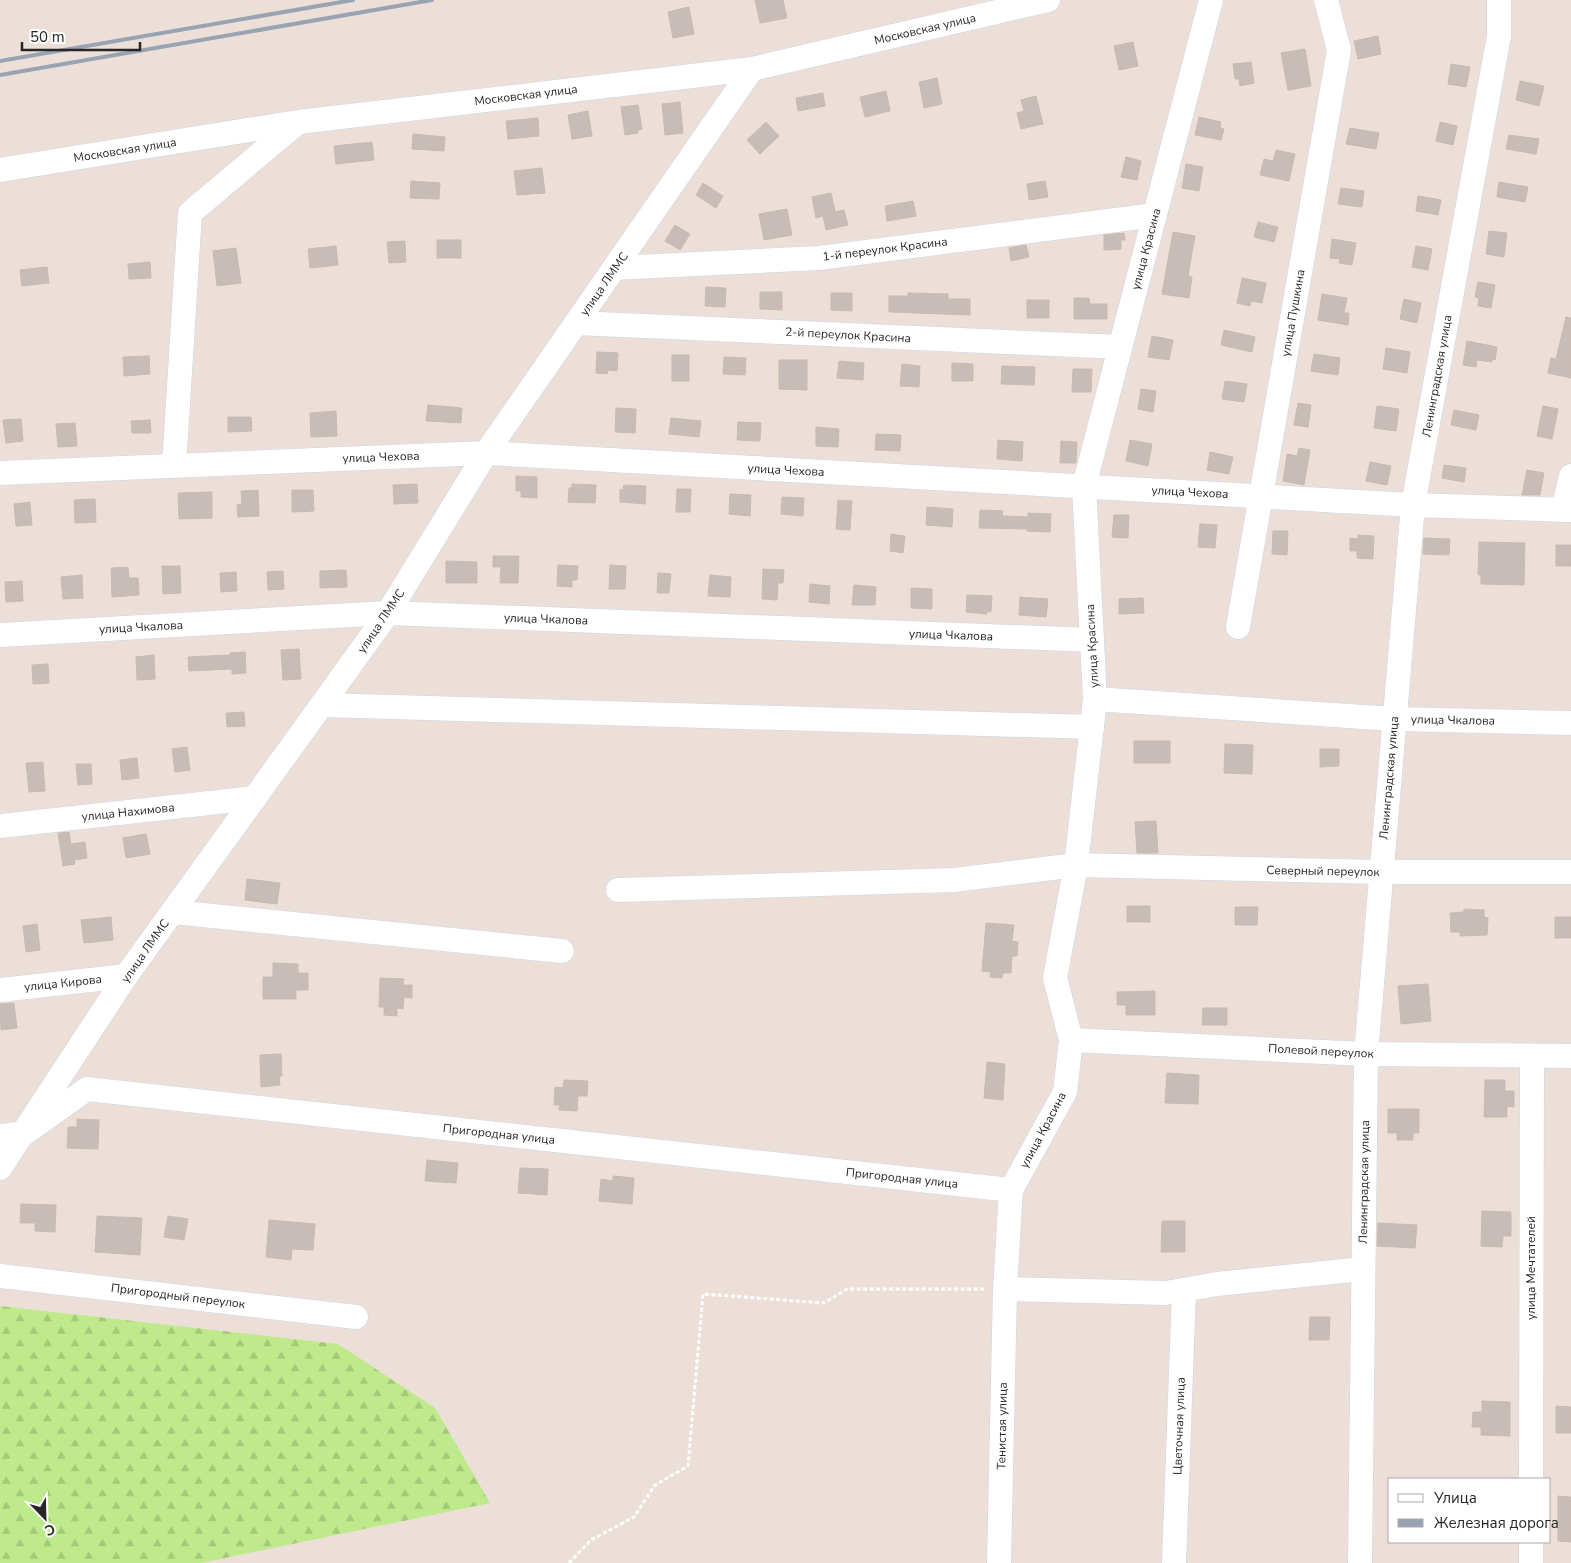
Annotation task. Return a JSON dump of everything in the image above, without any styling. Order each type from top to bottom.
[{"type":"street","name":"Московская улица","points":[[0,170],[298,122],[752,69],[1048,0]]},
{"type":"street","name":"улица Красина","points":[[1005,1288],[1011,1190],[1065,1092],[1071,1040],[1055,978],[1076,865],[1095,698],[1084,486],[1211,0]]},
{"type":"street","name":"улица Пушкина","points":[[1238,627],[1339,50],[1326,0]]},
{"type":"street","name":"Ленинградская улица","points":[[1360,1563],[1366,1054],[1413,505],[1499,36],[1499,0]]},
{"type":"street","name":"улица ЛММС","points":[[0,1168],[25,1133],[126,976],[388,613],[486,453],[752,69]]},
{"type":"street","points":[[174,466],[190,214],[298,122]]},
{"type":"street","name":"1-й переулок Красина","points":[[614,268],[819,258],[1155,214]]},
{"type":"street","name":"2-й переулок Красина","points":[[576,323],[1120,347]]},
{"type":"street","name":"улица Чехова","points":[[0,473],[486,453],[1413,505],[1567,510]]},
{"type":"street","points":[[1567,510],[1571,476]]},
{"type":"street","name":"улица Чкалова","points":[[0,635],[388,613],[1092,640]]},
{"type":"street","name":"улица Чкалова","points":[[1095,698],[1394,719],[1571,723]]},
{"type":"street","points":[[322,705],[1092,727]]},
{"type":"street","name":"улица Нахимова","points":[[0,826],[255,798]]},
{"type":"street","name":"Северный переулок","points":[[618,890],[954,880],[1076,865],[1381,872],[1571,872]]},
{"type":"street","points":[[173,912],[562,951]]},
{"type":"street","name":"улица Кирова","points":[[0,990],[126,976]]},
{"type":"street","name":"Полевой переулок","points":[[1071,1040],[1366,1054],[1571,1056]]},
{"type":"street","name":"улица Мечтателей","points":[[1531,1478],[1532,1057]]},
{"type":"street","name":"Пригородная улица","points":[[0,1136],[25,1133],[87,1089],[1011,1190]]},
{"type":"street","points":[[1005,1288],[1166,1294],[1217,1284],[1363,1269]]},
{"type":"street","name":"Пригородный переулок","points":[[0,1276],[356,1317]]},
{"type":"street","name":"Тенистая улица","points":[[999,1563],[1005,1288]]},
{"type":"street","name":"Цветочная улица","points":[[1174,1563],[1184,1290]]},
{"type":"street","points":[[1531,1543],[1532,1563]]},
{"type":"path","points":[[569,1563],[591,1540],[634,1517],[656,1484],[688,1466],[703,1294],[824,1303],[847,1289],[1005,1288]]},
{"type":"green space","points":[[0,1306],[338,1344],[435,1408],[490,1503],[201,1563],[0,1563]]},
{"type":"building","points":[[755,0],[783,0],[787,18],[760,23]]},
{"type":"building","points":[[689,7],[694,34],[673,38],[668,12]]},
{"type":"building","points":[[1378,36],[1381,54],[1358,59],[1354,41]]},
{"type":"building","points":[[1133,42],[1138,66],[1119,70],[1114,46]]},
{"type":"building","points":[[1305,49],[1311,86],[1288,90],[1281,53]]},
{"type":"building","points":[[1251,62],[1254,83],[1240,86],[1239,79],[1235,79],[1233,64]]},
{"type":"building","points":[[1451,64],[1470,67],[1466,87],[1448,84]]},
{"type":"building","points":[[937,78],[942,104],[924,108],[919,82]]},
{"type":"building","points":[[1520,81],[1544,86],[1539,106],[1516,100]]},
{"type":"building","points":[[886,91],[890,111],[865,117],[860,97]]},
{"type":"building","points":[[823,93],[825,106],[798,111],[796,98]]},
{"type":"building","points":[[1036,96],[1043,124],[1021,129],[1017,113],[1024,111],[1021,100]]},
{"type":"building","points":[[680,102],[683,133],[665,135],[662,104]]},
{"type":"building","points":[[638,105],[642,129],[638,130],[638,133],[625,135],[621,107]]},
{"type":"building","points":[[588,111],[592,136],[572,139],[568,115]]},
{"type":"building","points":[[1199,117],[1221,122],[1220,128],[1224,129],[1221,140],[1195,135]]},
{"type":"building","points":[[538,118],[539,136],[508,139],[506,121]]},
{"type":"building","points":[[766,122],[779,136],[760,154],[747,140]]},
{"type":"building","points":[[1440,122],[1457,126],[1453,145],[1436,141]]},
{"type":"building","points":[[1350,128],[1379,133],[1376,149],[1346,144]]},
{"type":"building","points":[[413,134],[445,137],[444,151],[412,149]]},
{"type":"building","points":[[1509,135],[1539,139],[1536,154],[1506,149]]},
{"type":"building","points":[[372,142],[374,160],[336,164],[334,146]]},
{"type":"building","points":[[1276,150],[1295,154],[1289,181],[1260,175],[1264,159],[1273,161]]},
{"type":"building","points":[[1126,157],[1141,161],[1137,180],[1121,177]]},
{"type":"building","points":[[1186,164],[1203,167],[1199,191],[1182,188]]},
{"type":"building","points":[[542,168],[545,193],[517,195],[514,171]]},
{"type":"building","points":[[411,181],[440,183],[439,199],[410,198]]},
{"type":"building","points":[[1045,181],[1048,197],[1029,200],[1027,184]]},
{"type":"building","points":[[1499,182],[1528,187],[1525,202],[1497,197]]},
{"type":"building","points":[[703,183],[723,196],[716,208],[696,195]]},
{"type":"building","points":[[1341,188],[1364,191],[1362,207],[1338,204]]},
{"type":"building","points":[[831,193],[835,212],[844,210],[848,225],[826,230],[823,216],[816,218],[812,197]]},
{"type":"building","points":[[1418,196],[1441,200],[1438,215],[1416,211]]},
{"type":"building","points":[[913,201],[916,216],[887,221],[885,206]]},
{"type":"building","points":[[787,209],[792,235],[764,240],[759,214]]},
{"type":"building","points":[[1258,222],[1278,227],[1274,242],[1254,237]]},
{"type":"building","points":[[675,225],[690,234],[680,250],[665,241]]},
{"type":"building","points":[[1489,231],[1507,233],[1504,257],[1486,254]]},
{"type":"building","points":[[1173,232],[1195,236],[1188,276],[1192,277],[1189,298],[1162,294]]},
{"type":"building","points":[[1124,233],[1125,240],[1121,240],[1121,249],[1104,250],[1104,235]]},
{"type":"building","points":[[1332,239],[1356,243],[1352,265],[1339,263],[1340,259],[1330,258]]},
{"type":"building","points":[[437,240],[461,240],[461,258],[437,258]]},
{"type":"building","points":[[405,241],[406,262],[389,263],[387,242]]},
{"type":"building","points":[[1026,245],[1029,257],[1011,261],[1009,248]]},
{"type":"building","points":[[336,246],[338,265],[310,268],[308,249]]},
{"type":"building","points":[[1416,246],[1432,249],[1428,270],[1412,267]]},
{"type":"building","points":[[236,248],[241,283],[217,286],[213,251]]},
{"type":"building","points":[[150,262],[151,278],[129,279],[128,264]]},
{"type":"building","points":[[47,267],[49,283],[22,286],[20,270]]},
{"type":"building","points":[[1242,278],[1266,283],[1262,303],[1251,301],[1250,306],[1237,303]]},
{"type":"building","points":[[1478,282],[1495,285],[1491,308],[1478,306],[1479,298],[1475,297]]},
{"type":"building","points":[[706,287],[726,288],[725,307],[705,306]]},
{"type":"building","points":[[760,292],[782,292],[782,310],[760,309]]},
{"type":"building","points":[[831,293],[852,293],[852,311],[831,310]]},
{"type":"building","points":[[908,293],[948,294],[948,299],[970,299],[970,315],[889,312],[889,296],[908,296]]},
{"type":"building","points":[[1322,294],[1347,298],[1344,313],[1349,313],[1348,325],[1318,320]]},
{"type":"building","points":[[1074,298],[1089,298],[1090,304],[1107,304],[1107,319],[1074,319]]},
{"type":"building","points":[[1404,299],[1421,303],[1417,323],[1400,319]]},
{"type":"building","points":[[1027,300],[1049,300],[1049,318],[1027,318]]},
{"type":"building","points":[[1566,317],[1571,318],[1571,378],[1548,373],[1551,358],[1556,359]]},
{"type":"building","points":[[1224,330],[1255,337],[1252,352],[1221,345]]},
{"type":"building","points":[[1152,336],[1173,340],[1169,360],[1148,357]]},
{"type":"building","points":[[1467,341],[1497,347],[1495,360],[1492,359],[1492,362],[1477,360],[1476,367],[1463,365]]},
{"type":"building","points":[[1386,348],[1410,352],[1407,373],[1383,369]]},
{"type":"building","points":[[597,352],[618,353],[617,371],[608,370],[607,374],[596,373]]},
{"type":"building","points":[[1314,354],[1340,358],[1338,375],[1311,371]]},
{"type":"building","points":[[672,355],[689,355],[689,381],[672,381]]},
{"type":"building","points":[[149,356],[150,374],[124,376],[123,357]]},
{"type":"building","points":[[724,357],[746,358],[745,375],[723,374]]},
{"type":"building","points":[[779,360],[807,360],[807,390],[779,389]]},
{"type":"building","points":[[839,361],[864,363],[863,380],[837,378]]},
{"type":"building","points":[[952,363],[973,364],[973,381],[952,381]]},
{"type":"building","points":[[902,364],[920,366],[919,387],[900,386]]},
{"type":"building","points":[[1002,366],[1035,367],[1034,385],[1001,384]]},
{"type":"building","points":[[1073,369],[1092,369],[1091,392],[1072,392]]},
{"type":"building","points":[[1225,381],[1247,384],[1244,402],[1222,399]]},
{"type":"building","points":[[1141,389],[1156,391],[1153,412],[1138,409]]},
{"type":"building","points":[[1298,403],[1311,405],[1308,427],[1294,425]]},
{"type":"building","points":[[428,405],[462,408],[461,423],[426,421]]},
{"type":"building","points":[[1377,406],[1399,409],[1396,431],[1374,428]]},
{"type":"building","points":[[1543,406],[1558,409],[1552,439],[1537,436]]},
{"type":"building","points":[[616,408],[636,409],[635,433],[615,432]]},
{"type":"building","points":[[1454,410],[1479,415],[1476,430],[1451,425]]},
{"type":"building","points":[[336,411],[337,436],[311,437],[310,413]]},
{"type":"building","points":[[228,417],[251,417],[252,431],[228,432]]},
{"type":"building","points":[[671,418],[701,421],[699,437],[669,434]]},
{"type":"building","points":[[21,419],[23,441],[6,443],[3,420]]},
{"type":"building","points":[[150,420],[151,433],[132,433],[131,421]]},
{"type":"building","points":[[738,422],[761,423],[760,441],[737,440]]},
{"type":"building","points":[[75,423],[77,446],[58,447],[56,424]]},
{"type":"building","points":[[816,427],[839,429],[838,447],[816,446]]},
{"type":"building","points":[[876,434],[901,435],[900,451],[875,450]]},
{"type":"building","points":[[998,440],[1023,442],[1022,461],[997,459]]},
{"type":"building","points":[[1130,440],[1152,444],[1148,466],[1126,461]]},
{"type":"building","points":[[1061,441],[1077,442],[1076,463],[1060,463]]},
{"type":"building","points":[[1299,448],[1310,450],[1304,485],[1283,481],[1287,454],[1297,456]]},
{"type":"building","points":[[1210,452],[1233,457],[1229,474],[1207,470]]},
{"type":"building","points":[[1370,462],[1391,466],[1387,485],[1366,481]]},
{"type":"building","points":[[1444,465],[1466,468],[1464,482],[1442,478]]},
{"type":"building","points":[[1527,470],[1544,473],[1540,495],[1522,495]]},
{"type":"building","points":[[516,476],[537,477],[537,498],[521,497],[521,491],[516,491]]},
{"type":"building","points":[[417,484],[418,503],[394,504],[393,485]]},
{"type":"building","points":[[572,484],[596,485],[595,503],[568,502],[569,488],[572,488]]},
{"type":"building","points":[[624,485],[646,486],[645,504],[620,502],[620,489],[623,490]]},
{"type":"building","points":[[677,489],[691,489],[690,512],[676,512]]},
{"type":"building","points":[[258,490],[259,516],[238,517],[237,505],[242,504],[241,491]]},
{"type":"building","points":[[292,490],[313,490],[314,511],[292,512]]},
{"type":"building","points":[[212,492],[212,518],[179,519],[178,493]]},
{"type":"building","points":[[730,494],[751,495],[750,516],[729,514]]},
{"type":"building","points":[[782,497],[804,498],[803,516],[781,514]]},
{"type":"building","points":[[95,499],[96,522],[75,523],[74,500]]},
{"type":"building","points":[[838,500],[852,501],[850,530],[836,529]]},
{"type":"building","points":[[30,502],[32,525],[16,526],[14,504]]},
{"type":"building","points":[[927,507],[953,509],[952,527],[926,525]]},
{"type":"building","points":[[980,510],[1003,511],[1002,516],[1028,517],[1028,513],[1051,514],[1050,532],[1027,531],[1027,529],[979,528]]},
{"type":"building","points":[[1114,515],[1129,515],[1128,538],[1112,537]]},
{"type":"building","points":[[1200,524],[1217,525],[1215,548],[1198,547]]},
{"type":"building","points":[[1273,531],[1288,531],[1287,555],[1272,554]]},
{"type":"building","points":[[891,534],[905,536],[903,553],[890,551]]},
{"type":"building","points":[[1358,535],[1374,536],[1373,559],[1357,558],[1357,551],[1350,551],[1350,538],[1358,539]]},
{"type":"building","points":[[1424,538],[1450,539],[1449,555],[1423,554]]},
{"type":"building","points":[[1479,542],[1525,543],[1524,585],[1481,584],[1481,575],[1478,575]]},
{"type":"building","points":[[1556,545],[1571,545],[1571,566],[1556,566]]},
{"type":"building","points":[[493,556],[519,556],[518,583],[500,583],[501,567],[493,567]]},
{"type":"building","points":[[446,561],[477,562],[477,583],[446,583]]},
{"type":"building","points":[[558,565],[578,566],[577,580],[572,580],[572,587],[557,586]]},
{"type":"building","points":[[610,565],[626,566],[625,589],[609,589]]},
{"type":"building","points":[[162,566],[180,566],[181,593],[163,594]]},
{"type":"building","points":[[128,567],[129,578],[138,578],[139,595],[112,597],[111,568]]},
{"type":"building","points":[[763,569],[784,570],[783,583],[778,583],[777,600],[762,599]]},
{"type":"building","points":[[346,570],[347,587],[320,588],[320,571]]},
{"type":"building","points":[[283,571],[284,589],[268,590],[267,572]]},
{"type":"building","points":[[236,572],[237,591],[221,592],[220,573]]},
{"type":"building","points":[[658,573],[671,574],[669,593],[657,593]]},
{"type":"building","points":[[82,575],[83,598],[63,599],[61,577]]},
{"type":"building","points":[[710,575],[731,577],[730,597],[708,596]]},
{"type":"building","points":[[22,581],[23,601],[6,602],[5,582]]},
{"type":"building","points":[[810,584],[830,586],[829,604],[809,602]]},
{"type":"building","points":[[854,585],[876,587],[875,605],[852,605]]},
{"type":"building","points":[[911,588],[932,589],[932,609],[911,608]]},
{"type":"building","points":[[967,595],[992,596],[991,612],[987,611],[987,614],[966,612]]},
{"type":"building","points":[[1020,597],[1048,599],[1046,617],[1019,615]]},
{"type":"building","points":[[1143,598],[1144,613],[1119,614],[1119,599]]},
{"type":"building","points":[[299,649],[301,679],[283,680],[281,650]]},
{"type":"building","points":[[245,652],[246,673],[232,674],[232,669],[189,671],[188,657],[230,655],[230,653]]},
{"type":"building","points":[[154,655],[155,679],[137,680],[136,657]]},
{"type":"building","points":[[48,664],[49,683],[33,684],[32,665]]},
{"type":"building","points":[[244,712],[245,726],[227,727],[226,713]]},
{"type":"building","points":[[1134,741],[1170,741],[1170,763],[1134,763]]},
{"type":"building","points":[[1225,744],[1253,745],[1252,774],[1224,773]]},
{"type":"building","points":[[187,747],[190,770],[175,772],[172,749]]},
{"type":"building","points":[[1320,749],[1339,749],[1339,766],[1320,767]]},
{"type":"building","points":[[137,758],[139,778],[122,780],[120,760]]},
{"type":"building","points":[[43,762],[45,791],[29,792],[26,763]]},
{"type":"building","points":[[76,764],[91,764],[92,784],[78,785]]},
{"type":"building","points":[[1156,821],[1158,853],[1137,853],[1135,822]]},
{"type":"building","points":[[69,832],[71,844],[85,842],[87,858],[74,860],[75,864],[63,866],[58,833]]},
{"type":"building","points":[[146,834],[150,854],[126,858],[123,838]]},
{"type":"building","points":[[247,879],[280,883],[277,904],[245,900]]},
{"type":"building","points":[[1127,906],[1150,906],[1150,922],[1127,922]]},
{"type":"building","points":[[1235,907],[1258,907],[1257,925],[1235,925]]},
{"type":"building","points":[[1464,909],[1484,910],[1484,917],[1488,918],[1487,935],[1460,936],[1460,932],[1451,932],[1450,913],[1464,912]]},
{"type":"building","points":[[111,917],[113,940],[84,943],[81,920]]},
{"type":"building","points":[[1555,917],[1571,917],[1571,938],[1555,938]]},
{"type":"building","points":[[986,923],[1014,925],[1012,941],[1018,942],[1017,956],[1012,956],[1011,973],[1003,973],[1002,978],[990,977],[991,972],[982,971]]},
{"type":"building","points":[[37,924],[40,950],[26,952],[23,926]]},
{"type":"building","points":[[273,963],[298,964],[298,973],[308,973],[308,990],[296,990],[296,999],[263,999],[263,977],[273,977]]},
{"type":"building","points":[[380,978],[404,979],[403,985],[412,985],[412,998],[404,997],[403,1009],[397,1008],[397,1016],[384,1015],[384,1007],[379,1007]]},
{"type":"building","points":[[1428,984],[1431,1021],[1401,1024],[1398,986]]},
{"type":"building","points":[[1155,991],[1155,1015],[1126,1015],[1126,1005],[1117,1005],[1117,992]]},
{"type":"building","points":[[14,1003],[17,1028],[1,1030],[0,1004]]},
{"type":"building","points":[[1203,1008],[1227,1008],[1227,1025],[1202,1025]]},
{"type":"building","points":[[281,1054],[282,1076],[279,1076],[280,1085],[261,1087],[260,1055]]},
{"type":"building","points":[[987,1062],[1005,1064],[1003,1100],[984,1098]]},
{"type":"building","points":[[1167,1073],[1199,1075],[1198,1104],[1165,1103]]},
{"type":"building","points":[[564,1080],[588,1081],[587,1096],[578,1096],[577,1111],[559,1110],[560,1105],[554,1105],[555,1087],[563,1088]]},
{"type":"building","points":[[1485,1080],[1505,1080],[1505,1091],[1514,1091],[1514,1107],[1507,1106],[1507,1117],[1484,1117]]},
{"type":"building","points":[[1388,1109],[1419,1109],[1419,1133],[1413,1133],[1413,1140],[1397,1140],[1397,1133],[1388,1133]]},
{"type":"building","points":[[77,1119],[99,1120],[98,1149],[67,1148],[68,1127],[77,1127]]},
{"type":"building","points":[[427,1160],[458,1163],[456,1183],[425,1181]]},
{"type":"building","points":[[520,1168],[548,1169],[547,1195],[518,1193]]},
{"type":"building","points":[[613,1176],[634,1178],[632,1204],[599,1201],[601,1179],[613,1181]]},
{"type":"building","points":[[21,1204],[56,1205],[55,1232],[35,1231],[35,1223],[20,1223]]},
{"type":"building","points":[[1482,1211],[1511,1212],[1511,1236],[1503,1236],[1502,1247],[1481,1246]]},
{"type":"building","points":[[97,1216],[142,1218],[140,1255],[95,1252]]},
{"type":"building","points":[[168,1216],[188,1219],[184,1240],[164,1237]]},
{"type":"building","points":[[269,1220],[315,1224],[313,1250],[292,1249],[291,1260],[266,1257]]},
{"type":"building","points":[[1162,1221],[1185,1221],[1185,1252],[1161,1252]]},
{"type":"building","points":[[1378,1223],[1417,1225],[1415,1248],[1377,1246]]},
{"type":"building","points":[[1310,1317],[1330,1317],[1329,1340],[1309,1340]]},
{"type":"building","points":[[1482,1401],[1510,1402],[1510,1436],[1481,1435],[1481,1427],[1472,1427],[1473,1412],[1482,1412]]},
{"type":"building","points":[[1556,1406],[1571,1407],[1571,1433],[1556,1433]]},
{"type":"building","points":[[1558,1496],[1571,1497],[1571,1542],[1558,1541]]},
{"type":"railway","points":[[0,61],[353,0]]},
{"type":"railway","points":[[0,75],[432,0]]}]
